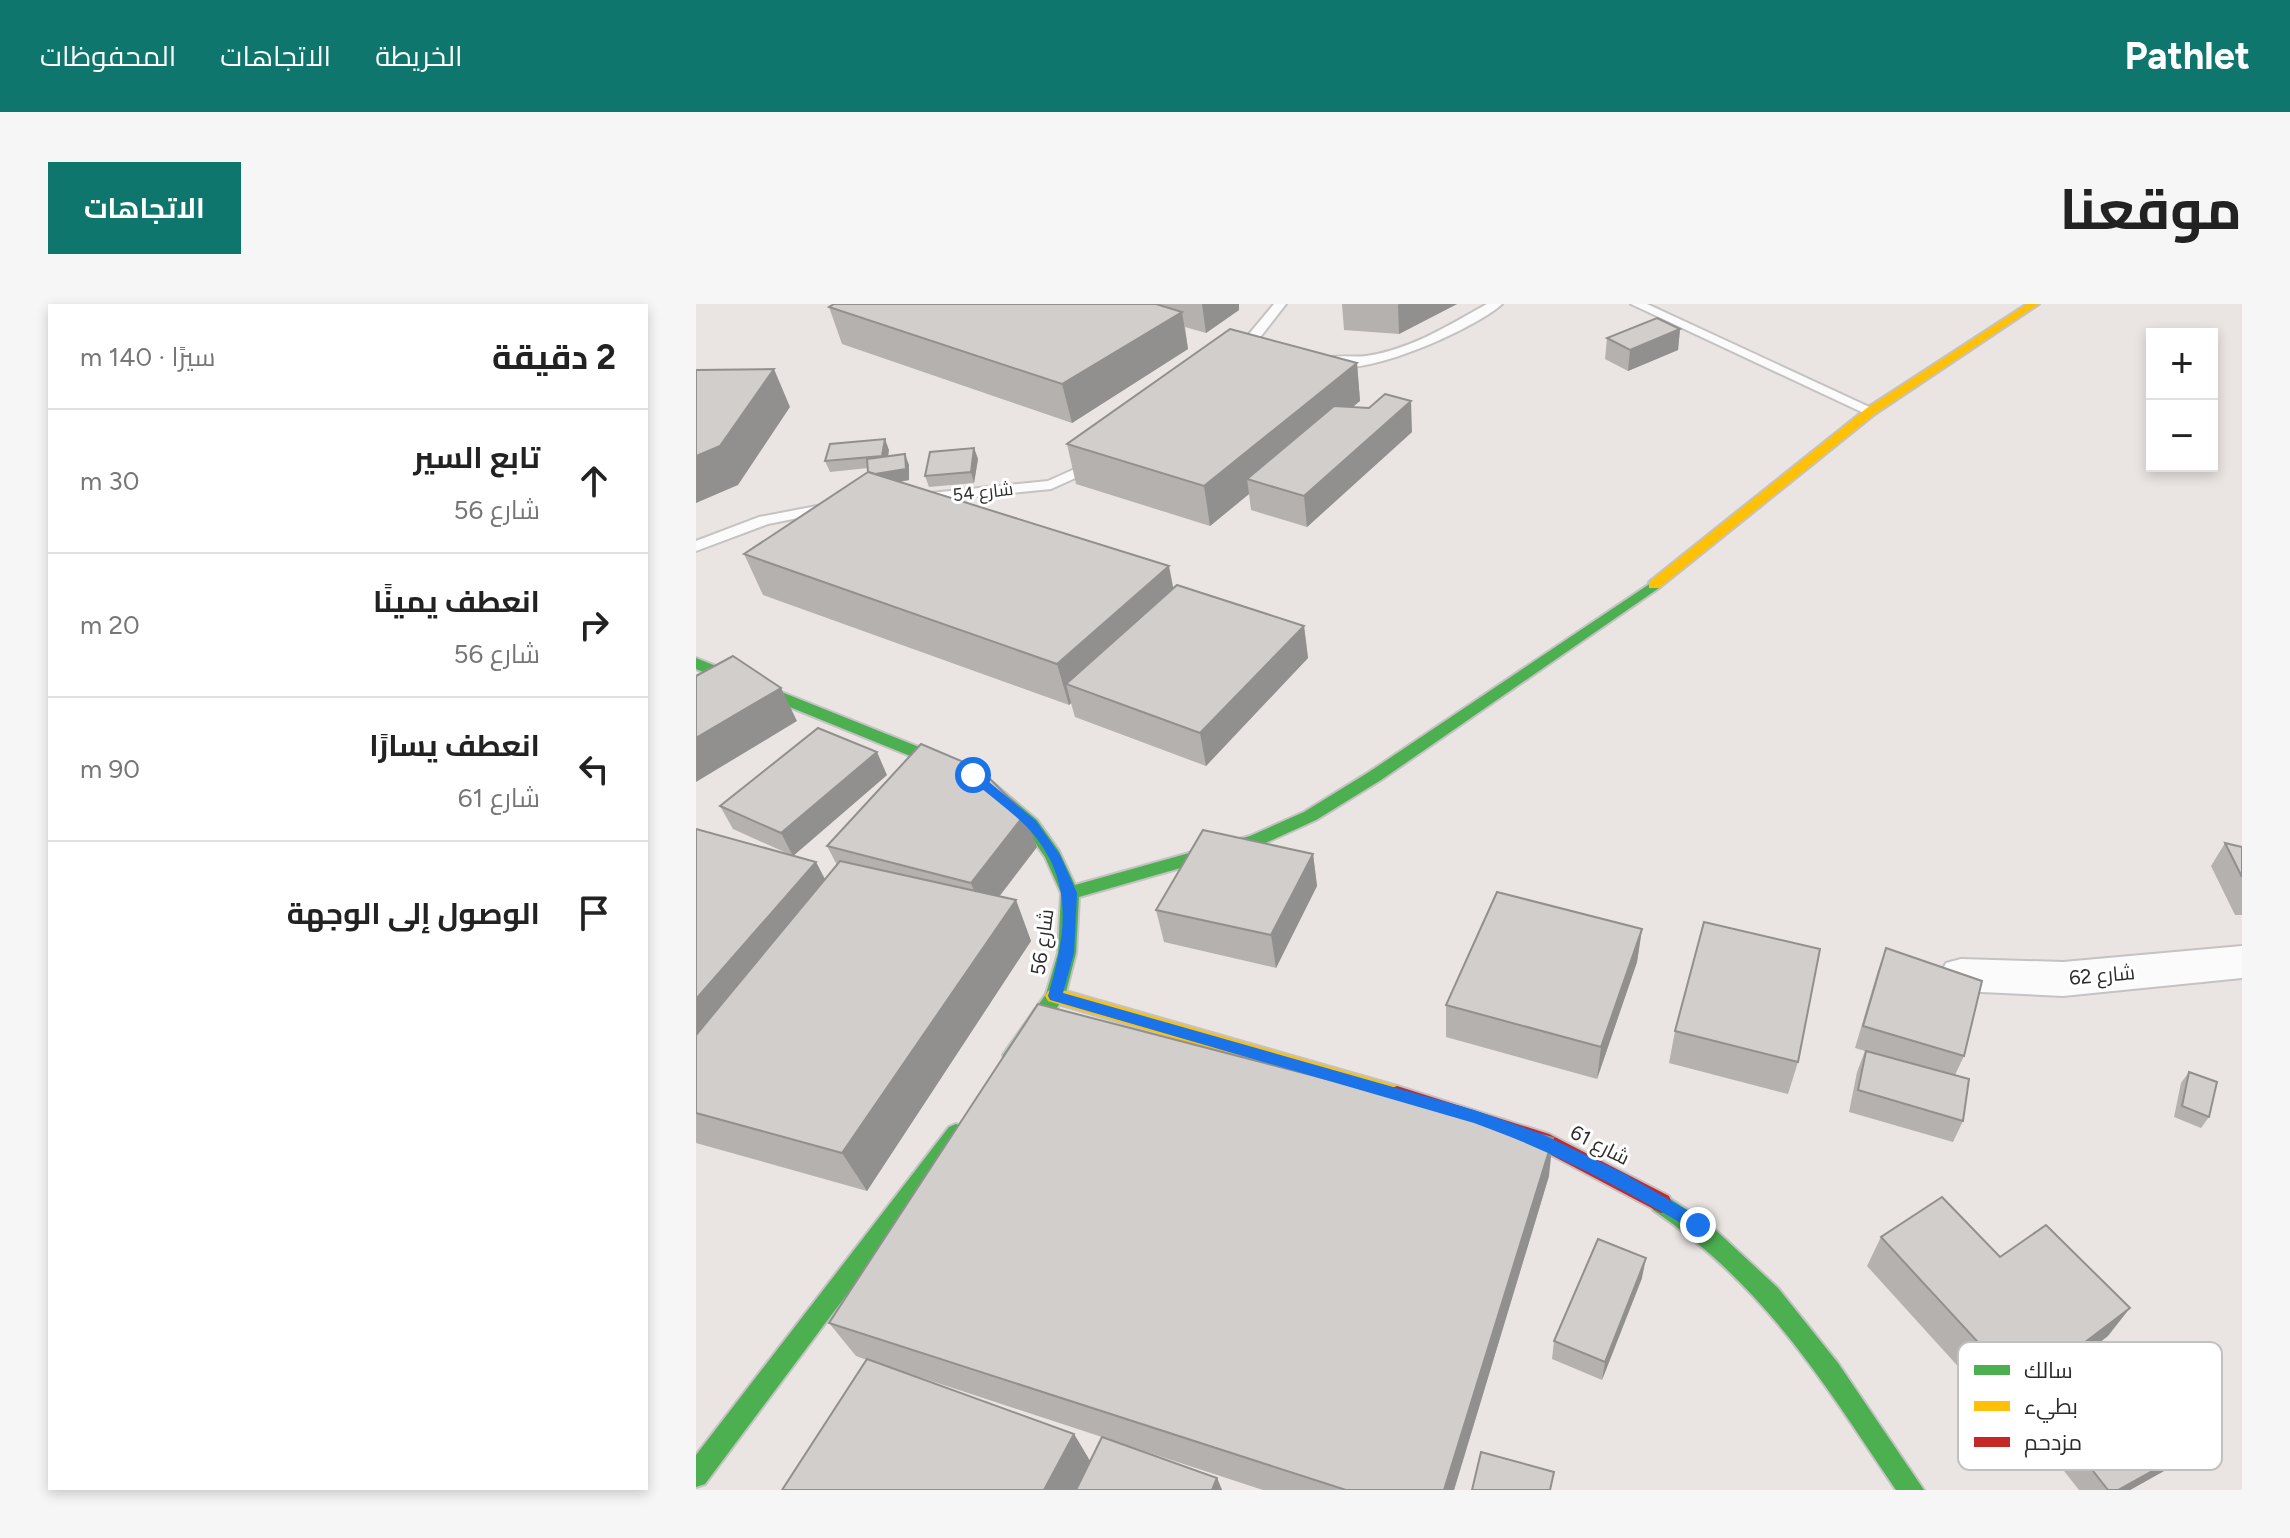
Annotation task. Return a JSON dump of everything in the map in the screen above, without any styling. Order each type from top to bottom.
[{"type":"street","points":[[1070,893],[1255,841],[1323,808],[1429,741],[1657,583],[1871,411],[2034,304]]},
{"type":"street","name":"شارع 56","points":[[696,663],[973,775],[1031,824],[1053,855],[1070,893],[1067,953],[1055,996],[1002,1069]]},
{"type":"street","name":"شارع 62","points":[[1961,975],[2063,979],[2242,962]]},
{"type":"street","name":"شارع 61","points":[[1055,996],[1474,1117],[1542,1140],[1631,1186],[1698,1225],[1727,1250],[1803,1334],[1911,1490]]},
{"type":"street","points":[[696,1475],[967,1118]]},
{"type":"lane","points":[[1223,368],[1243,359],[1280,304]]},
{"type":"lane","points":[[1311,363],[1369,360],[1401,351],[1442,335],[1496,304]]},
{"type":"lane","points":[[1637,304],[1871,411]]},
{"type":"lane","name":"شارع 54","points":[[898,500],[1051,485],[1068,479],[1108,454]]},
{"type":"lane","points":[[696,546],[764,520],[855,504]]},
{"type":"building","points":[[834,304],[1156,304],[1182,312],[1062,384],[829,307]]},
{"type":"building","points":[[1657,318],[1680,329],[1630,350],[1607,338]]},
{"type":"building","points":[[1230,329],[1357,363],[1204,486],[1067,444]]},
{"type":"building","points":[[774,369],[720,446],[696,456],[696,370]]},
{"type":"building","points":[[1385,394],[1411,401],[1304,496],[1247,479],[1334,406],[1369,408]]},
{"type":"building","points":[[885,439],[882,456],[825,461],[830,444]]},
{"type":"building","points":[[974,448],[971,472],[925,476],[930,452]]},
{"type":"building","points":[[905,454],[906,469],[875,474],[868,472],[867,459]]},
{"type":"building","points":[[868,472],[1169,566],[1057,664],[744,554]]},
{"type":"building","points":[[1177,585],[1304,626],[1200,733],[1066,684]]},
{"type":"building","points":[[733,656],[781,688],[696,738],[696,676]]},
{"type":"building","points":[[818,728],[877,752],[781,833],[720,806]]},
{"type":"building","points":[[921,744],[980,769],[1025,814],[971,883],[827,846]]},
{"type":"building","points":[[696,829],[816,862],[696,999]]},
{"type":"building","points":[[1203,830],[1313,854],[1271,935],[1156,910]]},
{"type":"building","points":[[2225,843],[2242,847],[2242,877]]},
{"type":"building","points":[[840,861],[1016,900],[842,1153],[696,1113],[696,1035]]},
{"type":"building","points":[[1497,892],[1642,929],[1601,1047],[1446,1005]]},
{"type":"building","points":[[1704,922],[1820,949],[1798,1062],[1675,1031]]},
{"type":"building","points":[[1886,948],[1982,981],[1964,1056],[1863,1026]]},
{"type":"building","points":[[1038,1004],[1553,1138],[1444,1490],[1346,1490],[829,1323]]},
{"type":"building","points":[[1866,1051],[1969,1079],[1963,1121],[1858,1090]]},
{"type":"building","points":[[2189,1072],[2217,1082],[2209,1117],[2182,1106]]},
{"type":"building","points":[[1942,1197],[2000,1257],[2046,1225],[2130,1308],[2085,1342],[1978,1342],[1881,1237]]},
{"type":"building","points":[[1598,1239],[1646,1258],[1605,1362],[1554,1341]]},
{"type":"building","points":[[867,1359],[1074,1434],[1044,1490],[782,1490]]},
{"type":"building","points":[[1102,1437],[1217,1478],[1212,1490],[1076,1490]]},
{"type":"building","points":[[1481,1452],[1554,1472],[1550,1490],[1472,1490]]},
{"type":"building","points":[[2092,1470],[2154,1470],[2118,1490],[2108,1490]]},
{"type":"traffic: fast","points":[[1070,893],[1255,841],[1310,816],[1375,776],[1654,585]]},
{"type":"traffic: fast","points":[[696,663],[973,775],[1031,824],[1053,855],[1070,893],[1067,953],[1055,996],[1013,1055]]},
{"type":"traffic: fast","points":[[696,1475],[956,1133]]},
{"type":"traffic: fast","points":[[1661,1203],[1701,1230],[1770,1295],[1830,1371],[1911,1490]]},
{"type":"traffic: slow","points":[[1654,585],[1871,411],[2034,304]]},
{"type":"traffic: slow","points":[[1055,996],[1397,1095]]},
{"type":"traffic: jam","points":[[1397,1095],[1542,1140],[1661,1203]]},
{"type":"route","points":[[973,775],[1015,809],[1042,837],[1070,893],[1067,953],[1055,996],[1474,1117],[1542,1140],[1618,1178],[1698,1225]]}]
